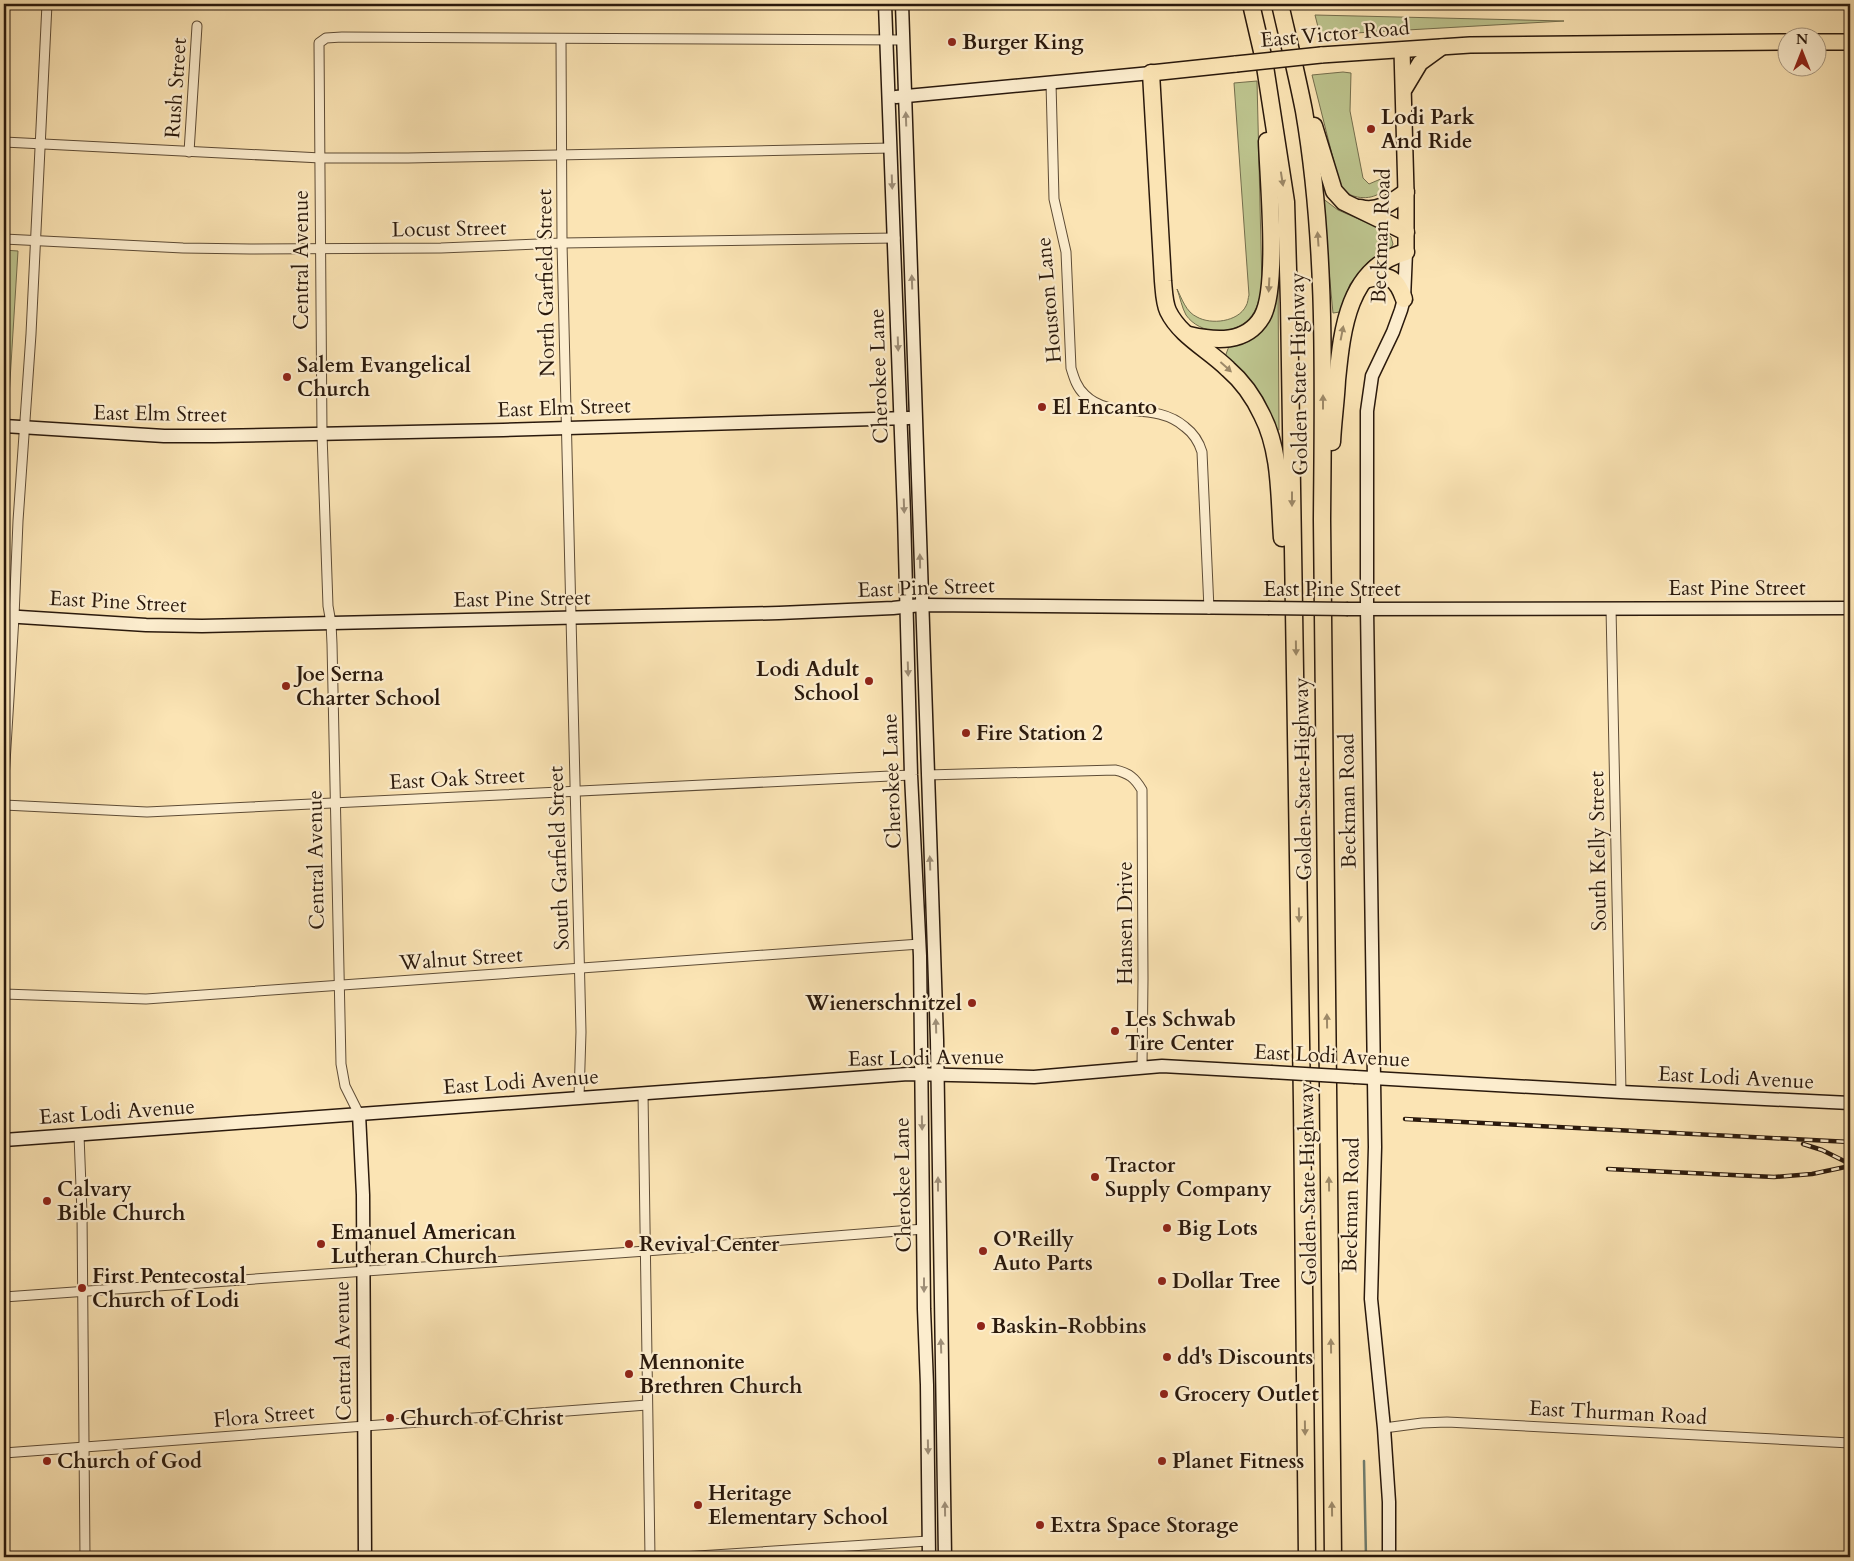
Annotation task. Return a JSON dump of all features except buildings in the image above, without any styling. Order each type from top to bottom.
[{"type":"highway","name":"Golden State Highway","points":[[1251,4],[1266,79],[1286,202],[1290,304],[1307,1557]]},
{"type":"highway","name":"Golden State Highway","points":[[1280,4],[1304,112],[1314,193],[1319,248],[1323,356],[1322,520],[1333,1557]]},
{"type":"highway","points":[[1290,47],[1334,191],[1344,202],[1352,207],[1406,232]]},
{"type":"highway","points":[[1151,73],[1164,296],[1167,309],[1173,320],[1235,376],[1253,399],[1267,426],[1274,450],[1278,478],[1282,538],[1295,599]]},
{"type":"highway","points":[[1189,335],[1219,340],[1232,339],[1244,334],[1255,326],[1262,317],[1266,306],[1269,295],[1271,230],[1266,79]]},
{"type":"highway","points":[[1352,207],[1365,210],[1378,208],[1389,204],[1406,192]]},
{"type":"highway","points":[[1322,520],[1330,483],[1341,341],[1349,308],[1354,296],[1376,266],[1392,255],[1406,252]]},
{"type":"highway","points":[[1365,280],[1379,276],[1389,277],[1396,282],[1404,299]]},
{"type":"main road","name":"East Victor Road","points":[[1151,73],[1321,55],[1442,47],[1776,42]]},
{"type":"main road","points":[[1826,42],[1850,42]]},
{"type":"main road","points":[[1404,89],[1420,64],[1442,47]]},
{"type":"main road","name":"Beckman Road","points":[[1402,50],[1406,252]]},
{"type":"street","points":[[4,780],[9,617],[24,428],[46,4]]},
{"type":"street","name":"Cherokee Lane","points":[[885,4],[895,238],[911,775],[920,944],[929,1557]]},
{"type":"street","name":"Cherokee Lane","points":[[902,4],[938,1074],[945,1557]]},
{"type":"street","name":"Rush Street","points":[[189,152],[197,26]]},
{"type":"street","name":"Central Avenue","points":[[365,1557],[363,1195],[359,1114],[345,1086],[341,1064],[331,623],[328,606],[322,434],[321,158],[318,44],[326,38],[903,40]]},
{"type":"street","name":"North Garfield Street","points":[[561,39],[562,243],[570,617]]},
{"type":"street","name":"East Victor Road","points":[[889,98],[1151,73]]},
{"type":"street","name":"Houston Lane","points":[[1051,83],[1054,199],[1066,252],[1071,368],[1076,383],[1084,395],[1095,403],[1114,409],[1155,412],[1170,416],[1190,431],[1200,446],[1202,452],[1209,609]]},
{"type":"street","points":[[4,142],[321,158],[408,158],[891,148]]},
{"type":"street","name":"Locust Street","points":[[4,239],[183,248],[441,248],[562,243],[895,238]]},
{"type":"street","name":"Beckman Road","points":[[1389,1557],[1389,1502],[1384,1428],[1371,1299],[1374,1147],[1366,430],[1368,394],[1372,376],[1395,328],[1404,299],[1406,252]]},
{"type":"street","name":"East Elm Street","points":[[4,426],[164,436],[322,434],[916,418]]},
{"type":"street","name":"East Pine Street","points":[[9,617],[165,625],[779,613],[921,605],[1168,606],[1209,609],[1850,608]]},
{"type":"street","name":"South Kelly Street","points":[[1611,608],[1621,1092]]},
{"type":"street","name":"South Garfield Street","points":[[570,617],[580,969],[579,1097]]},
{"type":"street","name":"Hansen Drive","points":[[927,775],[1115,770],[1127,773],[1136,779],[1142,790],[1142,1067]]},
{"type":"street","name":"East Oak Street","points":[[4,805],[147,812],[911,775]]},
{"type":"street","name":"Walnut Street","points":[[4,994],[146,998],[920,944]]},
{"type":"street","name":"East Lodi Avenue","points":[[4,1140],[579,1097],[922,1074],[1034,1077],[1142,1067],[1182,1067],[1850,1103]]},
{"type":"street","points":[[643,1093],[650,1557]]},
{"type":"street","points":[[79,1135],[82,1214],[86,1557]]},
{"type":"street","points":[[4,1297],[924,1229]]},
{"type":"street","name":"Flora Street","points":[[4,1453],[647,1405]]},
{"type":"street","name":"East Thurman Road","points":[[1384,1428],[1447,1422],[1850,1443]]},
{"type":"street","points":[[682,1557],[928,1541]]},
{"type":"green space","points":[[1315,15],[1564,21],[1320,35]]},
{"type":"green space","points":[[1351,73],[1350,111],[1363,178],[1369,184],[1383,178],[1388,170],[1388,180],[1385,187],[1380,193],[1371,197],[1350,195],[1339,182],[1312,75]]},
{"type":"green space","points":[[1257,81],[1262,287],[1258,304],[1249,319],[1242,325],[1225,330],[1208,330],[1192,322],[1186,315],[1177,289],[1185,305],[1193,315],[1209,321],[1231,319],[1237,316],[1247,305],[1249,295],[1234,83]]},
{"type":"green space","points":[[1322,198],[1338,210],[1384,230],[1391,237],[1393,244],[1391,248],[1369,261],[1350,284],[1340,312],[1333,313]]},
{"type":"green space","points":[[4,250],[18,251],[8,413],[4,413]]},
{"type":"green space","points":[[1278,278],[1279,430],[1273,430],[1225,357],[1229,346],[1239,343]]},
{"type":"waterway","points":[[1364,1461],[1366,1557]]},
{"type":"railway","points":[[1405,1119],[1850,1142]]},
{"type":"railway","points":[[1803,1144],[1822,1150],[1850,1164]]},
{"type":"railway","points":[[1608,1169],[1774,1177],[1812,1174],[1850,1166]]},
{"type":"place","name":"Burger King","points":[[952,42]]},
{"type":"place","name":"Lodi Park And Ride","points":[[1371,129]]},
{"type":"place","name":"Salem Evangelical Church","points":[[287,377]]},
{"type":"place","name":"El Encanto","points":[[1042,407]]},
{"type":"place","name":"Lodi Adult School","points":[[869,681]]},
{"type":"place","name":"Joe Serna Charter School","points":[[286,686]]},
{"type":"place","name":"Fire Station 2","points":[[966,733]]},
{"type":"place","name":"Wienerschnitzel","points":[[972,1003]]},
{"type":"place","name":"Les Schwab Tire Center","points":[[1115,1031]]},
{"type":"place","name":"Tractor Supply Company","points":[[1095,1177]]},
{"type":"place","name":"Calvary Bible Church","points":[[47,1201]]},
{"type":"place","name":"Big Lots","points":[[1167,1228]]},
{"type":"place","name":"Emanuel American Lutheran Church","points":[[321,1244]]},
{"type":"place","name":"Revival Center","points":[[629,1244]]},
{"type":"place","name":"O'Reilly Auto Parts","points":[[983,1251]]},
{"type":"place","name":"Dollar Tree","points":[[1162,1281]]},
{"type":"place","name":"First Pentecostal Church of Lodi","points":[[82,1288]]},
{"type":"place","name":"Baskin-Robbins","points":[[981,1326]]},
{"type":"place","name":"dd's Discounts","points":[[1167,1357]]},
{"type":"place","name":"Mennonite Brethren Church","points":[[629,1374]]},
{"type":"place","name":"Grocery Outlet","points":[[1164,1394]]},
{"type":"place","name":"Church of Christ","points":[[390,1418]]},
{"type":"place","name":"Church of God","points":[[47,1461]]},
{"type":"place","name":"Planet Fitness","points":[[1162,1461]]},
{"type":"place","name":"Heritage Elementary School","points":[[698,1505]]},
{"type":"place","name":"Extra Space Storage","points":[[1040,1525]]}]
